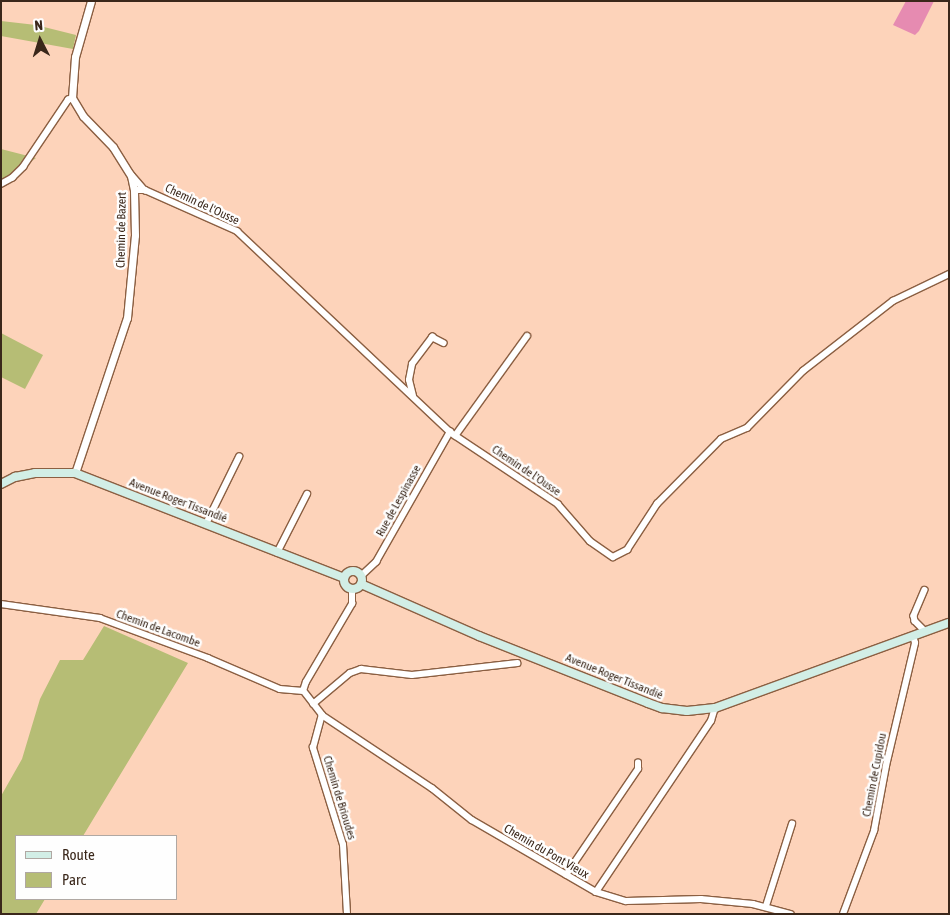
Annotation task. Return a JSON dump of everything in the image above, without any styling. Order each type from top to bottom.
[{"type":"main road","name":"Avenue Roger Tissandié","points":[[1,484],[15,477],[35,473],[75,474],[344,578]]},
{"type":"main road","points":[[352,571],[361,580],[352,589],[345,585],[344,578],[352,571]]},
{"type":"main road","name":"Avenue Roger Tissandié","points":[[361,580],[480,636],[662,708],[687,712],[715,708],[949,623]]},
{"type":"street","points":[[1,184],[12,178],[23,167],[68,100],[72,98],[75,57],[91,1]]},
{"type":"street","name":"Chemin de Bazert","points":[[72,98],[83,116],[113,147],[130,173],[134,190],[135,235],[127,318],[75,474]]},
{"type":"street","name":"Chemin de l'Ousse","points":[[130,173],[145,190]]},
{"type":"street","name":"Chemin de l'Ousse","points":[[134,190],[145,190],[237,231],[452,434],[558,504],[590,541],[614,557],[627,550],[657,504],[721,439],[746,428],[804,371],[893,301],[949,274]]},
{"type":"street","name":"Rue de Lespinasse","points":[[361,580],[376,562],[452,434],[527,336]]},
{"type":"street","points":[[414,398],[408,380],[411,366],[432,337],[444,343]]},
{"type":"street","points":[[206,524],[239,458]]},
{"type":"street","points":[[277,553],[307,494]]},
{"type":"street","points":[[322,715],[303,691],[306,682],[352,604],[352,589]]},
{"type":"street","points":[[925,590],[914,616],[915,621],[925,632]]},
{"type":"street","name":"Chemin de Lacombe","points":[[1,604],[100,618],[208,658],[280,689],[303,691]]},
{"type":"street","name":"Chemin de Cupidou","points":[[843,914],[874,832],[886,766],[915,643],[914,636]]},
{"type":"street","points":[[313,704],[350,673],[361,669],[412,675],[518,663]]},
{"type":"street","points":[[596,892],[711,721],[715,708]]},
{"type":"street","name":"Chemin du Pont Vieux","points":[[322,715],[432,788],[472,820],[596,892],[626,901],[701,899],[766,906],[791,914]]},
{"type":"street","name":"Chemin de Brioudes","points":[[322,715],[313,748],[343,845],[348,914]]},
{"type":"street","points":[[566,876],[638,769],[638,763]]},
{"type":"street","points":[[766,906],[792,824]]},
{"type":"green space","points":[[1,21],[36,25],[76,35],[73,49],[1,36]]},
{"type":"green space","points":[[1,149],[36,158],[1,183]]},
{"type":"green space","points":[[1,333],[43,355],[25,389],[1,377]]},
{"type":"green space","points":[[104,626],[188,663],[84,835],[15,835],[15,900],[44,900],[36,914],[1,914],[1,796],[22,759],[40,699],[60,660],[83,660]]},
{"type":"shaded area","points":[[906,1],[934,1],[919,31],[915,35],[893,25]]}]
